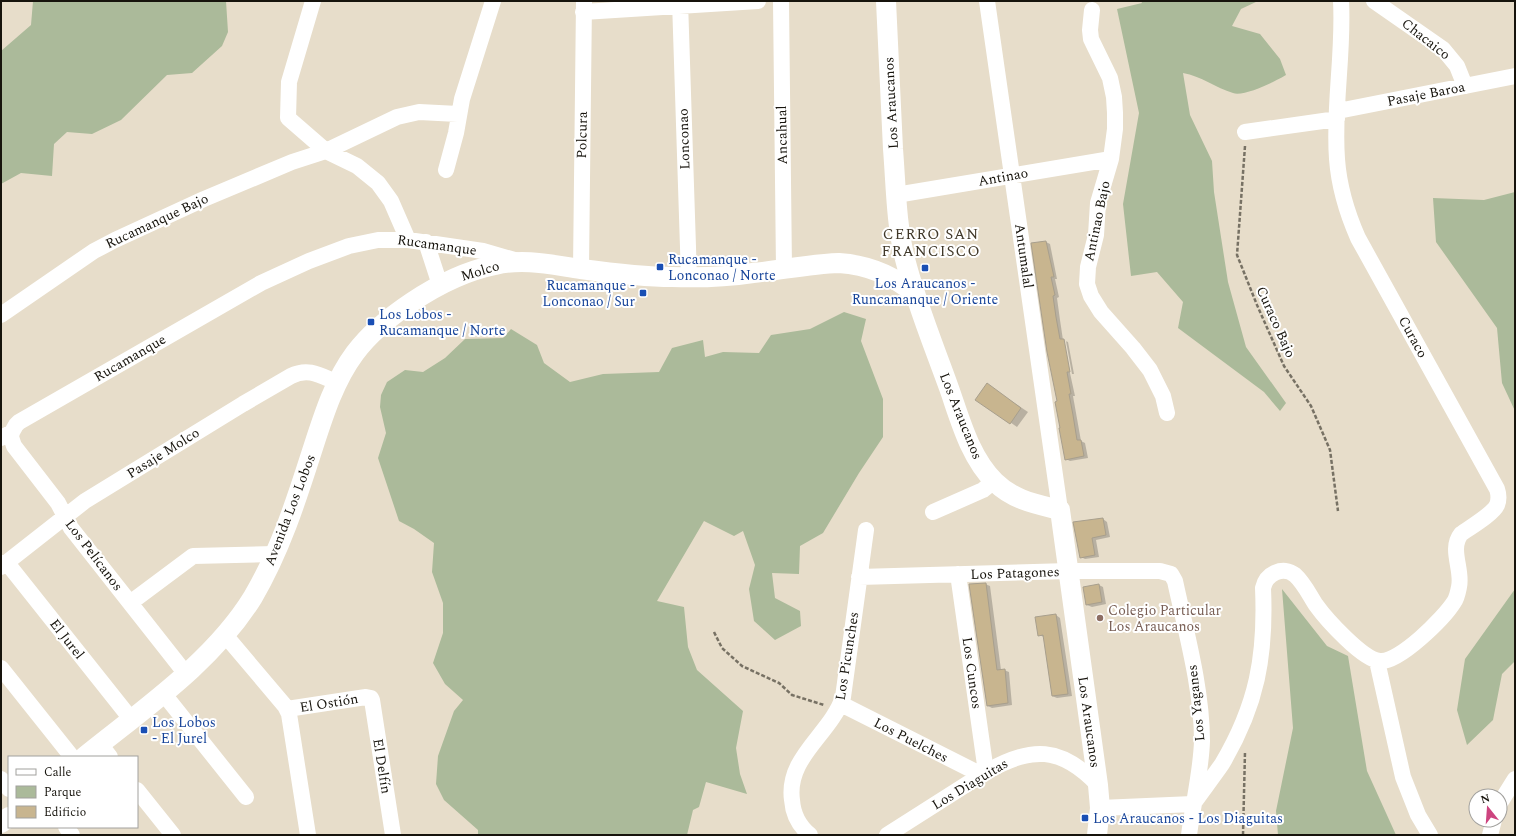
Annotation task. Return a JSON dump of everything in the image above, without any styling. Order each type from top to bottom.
[{"type":"street","points":[[313,1],[289,82],[288,118],[326,151],[357,166],[378,183],[391,201],[408,240]]},
{"type":"street","points":[[446,170],[456,133],[458,114],[467,80],[493,1]]},
{"type":"street","points":[[584,7],[758,1]]},
{"type":"street","name":"Ancahual","points":[[781,1],[784,269]]},
{"type":"street","name":"Los Araucanos","points":[[886,1],[896,195],[905,259],[915,294],[967,437],[982,467],[1005,491],[1018,498],[1060,510],[1098,785],[1100,808],[1097,835]]},
{"type":"street","name":"Antumalal","points":[[987,1],[1060,510]]},
{"type":"street","name":"Curaco","points":[[1341,1],[1342,29],[1337,160],[1347,210],[1358,238],[1498,489],[1499,495],[1496,506],[1492,512],[1461,534],[1458,538],[1456,543],[1456,554],[1460,576],[1457,594],[1450,608],[1425,636],[1388,660],[1377,661]]},
{"type":"street","name":"Chacaico","points":[[1374,1],[1444,49],[1457,66],[1465,86]]},
{"type":"street","name":"Lonconao","points":[[680,4],[689,278]]},
{"type":"street","name":"Polcura","points":[[581,269],[584,7]]},
{"type":"street","name":"Antinao Bajo","points":[[1092,10],[1090,30],[1091,39],[1096,52],[1106,68],[1112,87],[1114,97],[1115,129],[1111,159],[1098,203],[1096,235],[1088,267],[1087,284],[1091,296],[1101,312],[1133,348],[1152,374],[1163,396],[1167,413]]},
{"type":"street","name":"Pasaje Baroa","points":[[1246,132],[1338,115],[1515,76]]},
{"type":"street","points":[[326,151],[385,122],[408,114],[436,112],[458,114]]},
{"type":"street","name":"Rucamanque Bajo","points":[[1,315],[79,260],[115,240],[239,184],[292,162],[326,151]]},
{"type":"street","name":"Antinao","points":[[896,195],[1111,159]]},
{"type":"street","name":"Rucamanque","points":[[6,435],[19,422],[284,271],[308,260],[363,242],[378,240],[408,240],[483,251],[522,262],[536,262],[631,275],[689,278],[753,273],[829,263],[852,264],[884,274],[898,281],[915,294]]},
{"type":"street","points":[[426,242],[440,285]]},
{"type":"street","name":"Molco","points":[[440,285],[495,264],[522,262]]},
{"type":"street","name":"Avenida Los Lobos","points":[[88,756],[105,751],[130,719],[186,674],[204,658],[225,635],[252,598],[275,554],[293,510],[323,418],[338,383],[354,354],[368,337],[403,308],[440,285]]},
{"type":"street","name":"Pasaje Molco","points":[[3,564],[84,501],[243,404],[298,373],[309,372],[338,383]]},
{"type":"street","name":"Los Pelícanos","points":[[6,435],[11,437],[14,446],[58,503],[71,528],[186,674]]},
{"type":"street","points":[[933,512],[983,490],[994,481]]},
{"type":"street","name":"Los Picunches","points":[[810,835],[799,823],[795,814],[791,795],[792,780],[797,766],[839,707],[844,691],[866,530]]},
{"type":"street","points":[[130,603],[193,556],[275,554]]},
{"type":"street","name":"El Jurel","points":[[3,564],[130,719]]},
{"type":"street","name":"Los Patagones","points":[[859,577],[1069,571],[1160,571],[1170,574]]},
{"type":"street","points":[[1100,808],[1194,804],[1230,749],[1246,716],[1258,675],[1263,641],[1263,588],[1266,579],[1270,575],[1280,571],[1286,571],[1296,576],[1327,618],[1364,653],[1377,661],[1403,777],[1416,809],[1430,835]]},
{"type":"street","name":"Los Cuncos","points":[[958,574],[984,774]]},
{"type":"street","name":"Los Yaganes","points":[[1170,574],[1175,581],[1182,612],[1196,682],[1201,723],[1201,757],[1189,835]]},
{"type":"street","points":[[225,635],[287,709],[290,718],[308,835]]},
{"type":"street","points":[[1,668],[71,756]]},
{"type":"street","points":[[163,693],[246,798]]},
{"type":"street","name":"El Ostión","points":[[287,709],[366,697],[371,698]]},
{"type":"street","name":"El Delfín","points":[[371,698],[373,702],[393,835]]},
{"type":"street","name":"Los Puelches","points":[[839,707],[984,774]]},
{"type":"street","name":"Los Diaguitas","points":[[887,835],[984,774],[1014,758],[1023,755],[1041,753],[1056,756],[1080,768],[1098,785]]},
{"type":"street","points":[[1508,790],[1515,778]]},
{"type":"street","points":[[1,780],[8,789]]},
{"type":"street","points":[[138,791],[173,835]]},
{"type":"path","name":"Curaco Bajo","points":[[1246,132],[1237,255],[1284,366],[1312,406],[1330,450],[1338,511]]},
{"type":"path","points":[[714,632],[722,648],[742,666],[779,683],[792,695],[839,707]]},
{"type":"path","points":[[1243,835],[1245,747]]},
{"type":"green space","points":[[33,1],[226,1],[228,32],[222,46],[192,73],[167,75],[121,120],[92,134],[67,132],[54,144],[52,176],[21,173],[1,184],[1,51],[31,25]]},
{"type":"green space","points":[[1141,1],[1258,1],[1241,9],[1232,26],[1260,34],[1280,59],[1286,75],[1260,88],[1238,94],[1183,73],[1190,115],[1212,161],[1214,192],[1228,282],[1246,347],[1286,403],[1280,411],[1264,392],[1178,328],[1183,302],[1157,272],[1131,276],[1123,204],[1139,113],[1117,9],[1142,3]]},
{"type":"green space","points":[[1515,192],[1515,411],[1502,383],[1497,328],[1436,242],[1433,198],[1484,200]]},
{"type":"green space","points":[[844,312],[866,319],[861,341],[883,399],[883,437],[859,473],[823,533],[800,546],[799,574],[772,573],[775,598],[800,611],[801,626],[775,640],[754,621],[749,589],[755,565],[743,531],[734,536],[704,521],[657,601],[684,607],[688,647],[697,670],[743,711],[736,748],[740,774],[747,794],[706,782],[699,807],[693,810],[687,835],[478,835],[478,830],[444,800],[436,784],[438,756],[454,711],[463,700],[445,684],[433,663],[443,633],[443,603],[432,572],[434,543],[414,529],[399,521],[378,458],[386,433],[380,407],[381,395],[387,382],[405,370],[423,372],[445,358],[465,339],[503,338],[511,329],[537,345],[544,363],[570,382],[603,374],[659,372],[672,348],[703,340],[705,357],[723,352],[759,353],[771,335],[810,329]]},
{"type":"green space","points":[[1282,589],[1327,646],[1348,656],[1367,771],[1396,835],[1278,835],[1276,811],[1293,728]]},
{"type":"green space","points":[[1515,589],[1515,661],[1502,674],[1493,720],[1467,745],[1457,710],[1465,659]]},
{"type":"building","points":[[1046,241],[1054,277],[1051,277],[1055,295],[1053,296],[1060,339],[1064,339],[1070,372],[1067,372],[1071,394],[1069,394],[1077,440],[1081,440],[1084,456],[1065,460],[1055,402],[1057,401],[1047,352],[1031,243]]},
{"type":"building","points":[[987,383],[1021,408],[1010,424],[975,400]]},
{"type":"building","points":[[1103,518],[1106,535],[1092,538],[1095,555],[1080,558],[1073,522]]},
{"type":"building","points":[[986,583],[997,670],[1005,669],[1008,703],[987,706],[969,584]]},
{"type":"building","points":[[1099,584],[1102,602],[1086,605],[1083,587]]},
{"type":"building","points":[[1056,614],[1068,694],[1052,696],[1043,635],[1038,636],[1035,617]]},
{"type":"place","name":"Rucamanque - Lonconao / Norte","points":[[660,267]]},
{"type":"place","name":"Los Araucanos - Runcamanque / Oriente","points":[[925,268]]},
{"type":"place","name":"Rucamanque - Lonconao / Sur","points":[[643,293]]},
{"type":"place","name":"Los Lobos - Rucamanque / Norte","points":[[371,322]]},
{"type":"place","name":"Colegio Particular Los Araucanos","points":[[1100,618]]},
{"type":"place","name":"Los Lobos - El Jurel","points":[[144,730]]},
{"type":"place","name":"Los Araucanos - Los Diaguitas","points":[[1085,818]]},
{"type":"district","name":"CERRO SAN FRANCISCO","points":[[931,242]]}]
